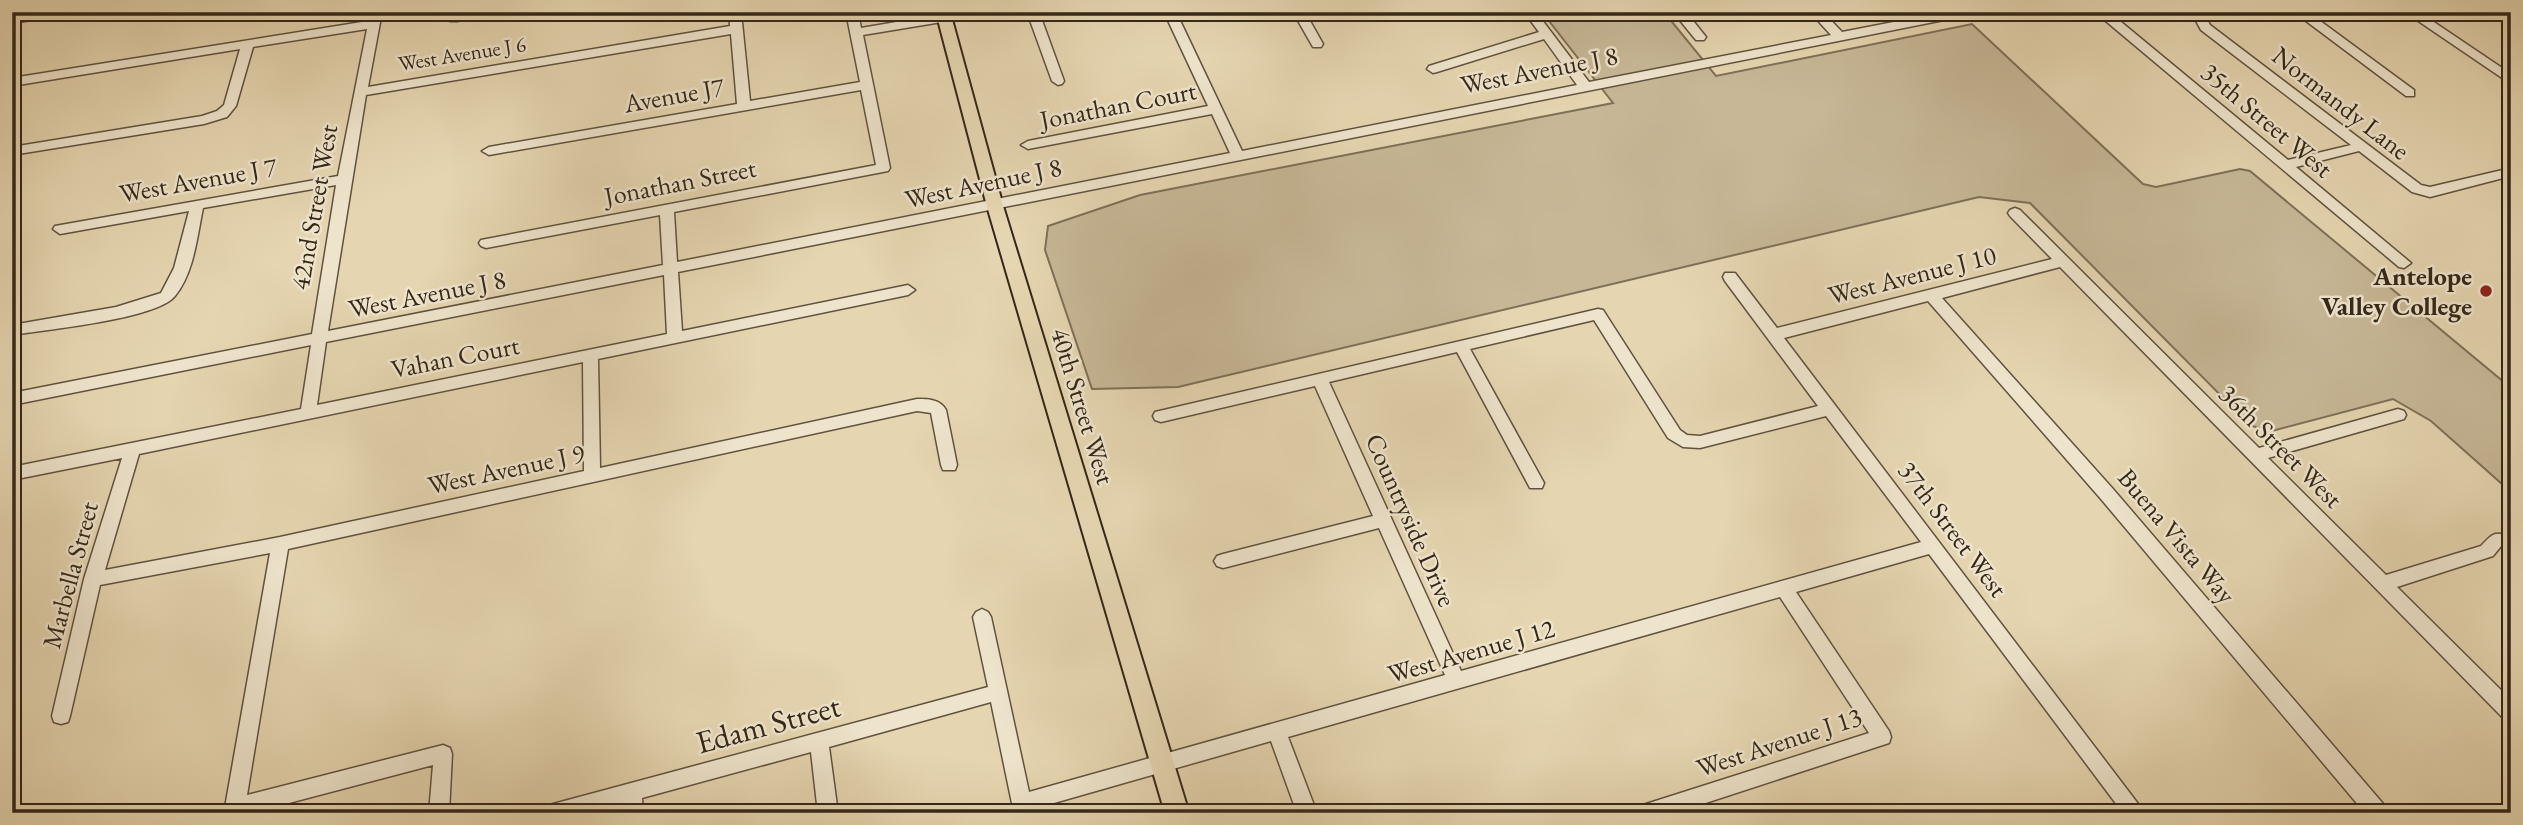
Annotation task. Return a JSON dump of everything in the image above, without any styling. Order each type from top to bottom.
[{"type":"main road","name":"40th Street West","points":[[944,15],[995,206],[1177,813]]},
{"type":"street","points":[[12,19],[58,12]]},
{"type":"street","points":[[735,12],[744,106]]},
{"type":"street","points":[[852,12],[866,85]]},
{"type":"street","points":[[856,32],[944,15],[978,12]]},
{"type":"street","points":[[1033,12],[1058,81]]},
{"type":"street","points":[[1170,12],[1237,154]]},
{"type":"street","points":[[1299,12],[1317,44]]},
{"type":"street","points":[[1530,12],[1586,86]]},
{"type":"street","points":[[1679,12],[1700,37]]},
{"type":"street","points":[[1816,12],[1839,36]]},
{"type":"street","name":"West Avenue J 8","points":[[12,399],[319,341],[995,206],[1237,154],[1964,12]]},
{"type":"street","name":"35th Street West","points":[[2101,12],[2404,263]]},
{"type":"street","name":"Normandy Lane","points":[[2218,12],[2201,19],[2205,27],[2360,147],[2423,192],[2511,172]]},
{"type":"street","points":[[2300,12],[2410,93]]},
{"type":"street","points":[[2411,12],[2511,80]]},
{"type":"street","points":[[12,82],[247,45],[375,18]]},
{"type":"street","name":"42nd Street West","points":[[308,411],[344,179],[375,18]]},
{"type":"street","name":"West Avenue J 6","points":[[361,92],[737,29]]},
{"type":"street","points":[[1433,69],[1546,34]]},
{"type":"street","points":[[12,151],[204,120],[222,114],[230,106],[247,45]]},
{"type":"street","name":"Avenue J7","points":[[489,151],[866,85]]},
{"type":"street","name":"Jonathan Street","points":[[486,243],[883,168],[866,85]]},
{"type":"street","name":"Jonathan Court","points":[[1028,145],[1215,109]]},
{"type":"street","points":[[2286,165],[2360,147]]},
{"type":"street","name":"West Avenue J 7","points":[[60,229],[344,179]]},
{"type":"street","points":[[12,330],[144,306],[166,296],[176,283],[197,205]]},
{"type":"street","points":[[667,209],[675,338]]},
{"type":"street","name":"36th Street West","points":[[2015,214],[2511,713]]},
{"type":"street","name":"West Avenue J 10","points":[[1773,335],[2062,262]]},
{"type":"street","name":"37th Street West","points":[[1730,277],[2135,813]]},
{"type":"street","name":"Vahan Court","points":[[12,474],[308,411],[908,290]]},
{"type":"street","name":"Buena Vista Way","points":[[1932,296],[2116,504],[2378,813]]},
{"type":"street","points":[[1161,416],[1598,314],[1674,434],[1684,441],[1700,442],[1829,408]]},
{"type":"street","points":[[1461,346],[1536,483]]},
{"type":"street","points":[[590,354],[592,475]]},
{"type":"street","name":"Countryside Drive","points":[[1320,379],[1457,682]]},
{"type":"street","name":"West Avenue J 9","points":[[93,579],[280,544],[903,408],[930,405],[938,410],[949,465]]},
{"type":"street","points":[[2257,455],[2398,415]]},
{"type":"street","name":"Marbella Street","points":[[61,716],[93,579],[133,449]]},
{"type":"street","points":[[1223,561],[1384,520]]},
{"type":"street","points":[[2382,584],[2487,551],[2498,540]]},
{"type":"street","points":[[280,544],[234,810],[443,754],[439,813]]},
{"type":"street","name":"West Avenue J 12","points":[[1023,808],[1163,764],[1933,546]]},
{"type":"street","name":"West Avenue J 13","points":[[1646,813],[1882,737],[1785,590]]},
{"type":"street","points":[[982,617],[1023,808]]},
{"type":"street","name":"Edam Street","points":[[552,813],[998,692]]},
{"type":"street","points":[[1277,732],[1307,813]]},
{"type":"street","points":[[819,741],[828,813]]},
{"type":"street","points":[[632,791],[633,813]]},
{"type":"shaded area","points":[[1542,12],[1664,12],[1716,76],[1972,24],[2143,184],[2156,187],[2240,169],[2250,171],[2511,388],[2511,492],[2431,421],[2393,399],[2268,432],[2250,425],[2030,203],[1979,197],[1178,387],[1092,389],[1045,250],[1048,226],[1140,195],[1613,103]]},
{"type":"place","name":"Antelope Valley College","points":[[2486,291]]}]
